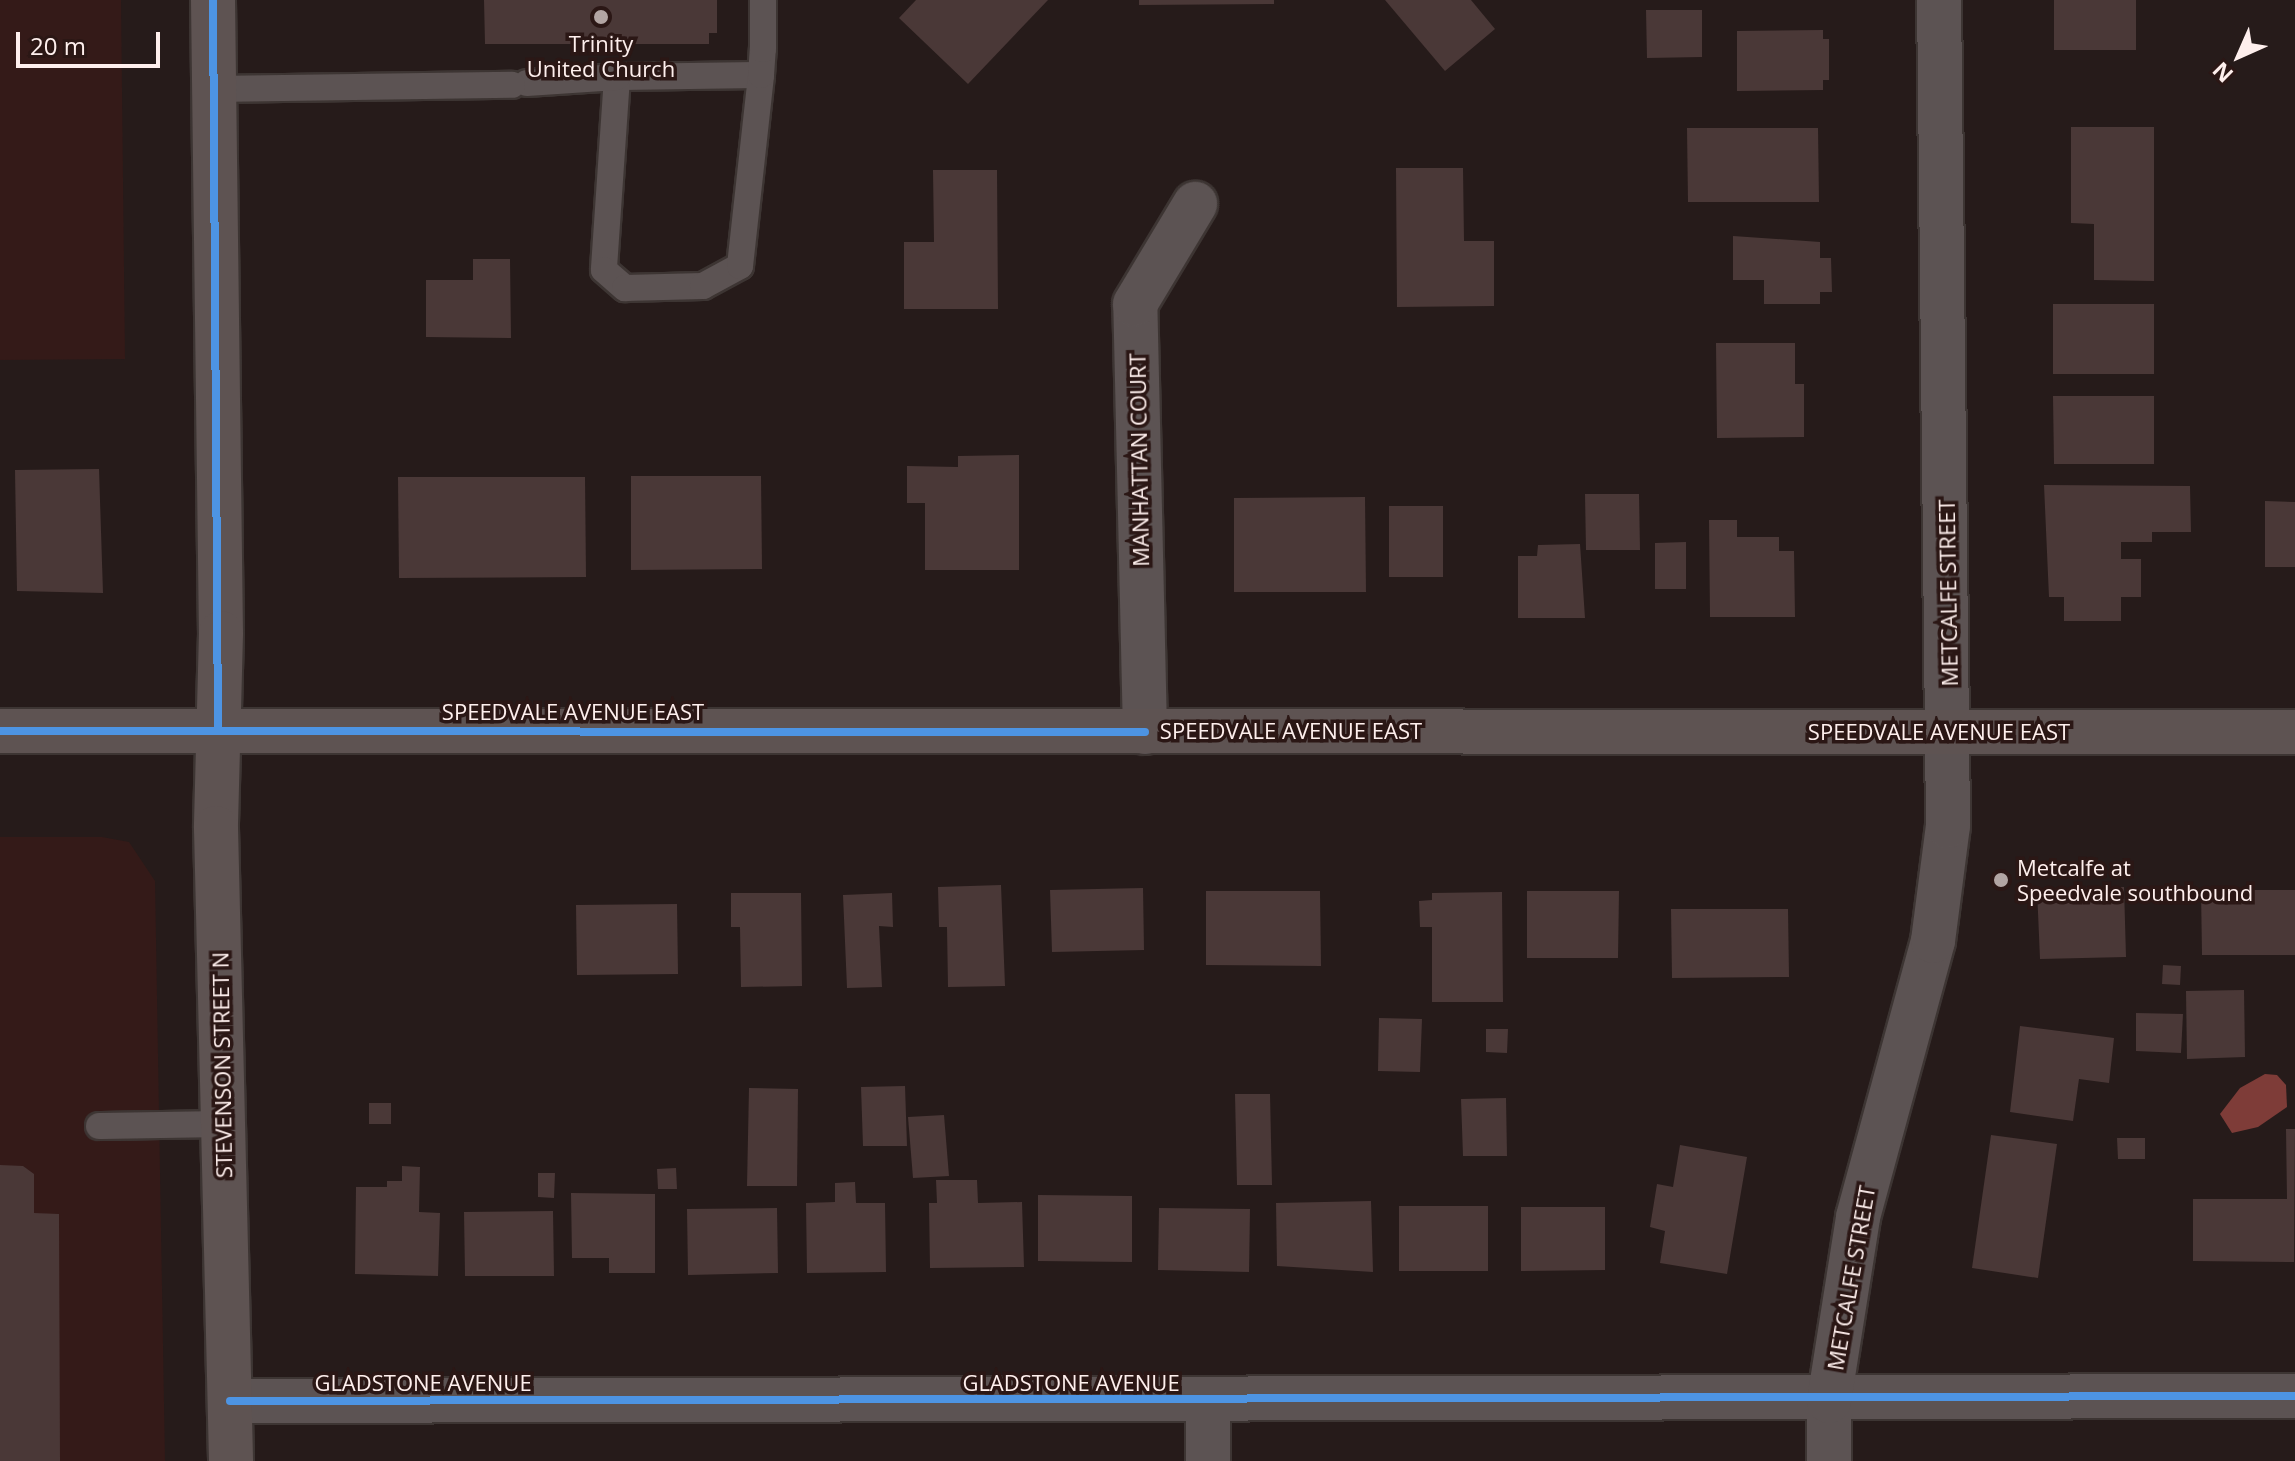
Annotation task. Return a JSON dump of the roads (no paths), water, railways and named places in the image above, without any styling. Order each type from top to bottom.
[{"type":"main road","name":"STEVENSON STREET N","points":[[213,0],[218,730],[231,1461]]},
{"type":"main road","name":"SPEEDVALE AVENUE EAST","points":[[0,731],[2295,732]]},
{"type":"street","name":"METCALFE STREET","points":[[1829,1461],[1829,1401],[1858,1217],[1933,941],[1948,826],[1951,731],[1939,0]]},
{"type":"street","name":"MANHATTAN COURT","points":[[1145,732],[1135,304],[1195,204]]},
{"type":"street","name":"GLADSTONE AVENUE","points":[[230,1401],[1829,1401],[2295,1396]]},
{"type":"street","points":[[1208,1401],[1208,1461]]},
{"type":"lane","points":[[617,77],[604,270],[625,288],[703,286],[740,266],[761,75],[763,0]]},
{"type":"lane","points":[[214,89],[519,84],[617,77],[761,75]]},
{"type":"lane","points":[[99,1126],[224,1124]]},
{"type":"place","name":"Trinity United Church","points":[[601,17]]},
{"type":"place","name":"Metcalfe at Speedvale southbound","points":[[2001,880]]}]
